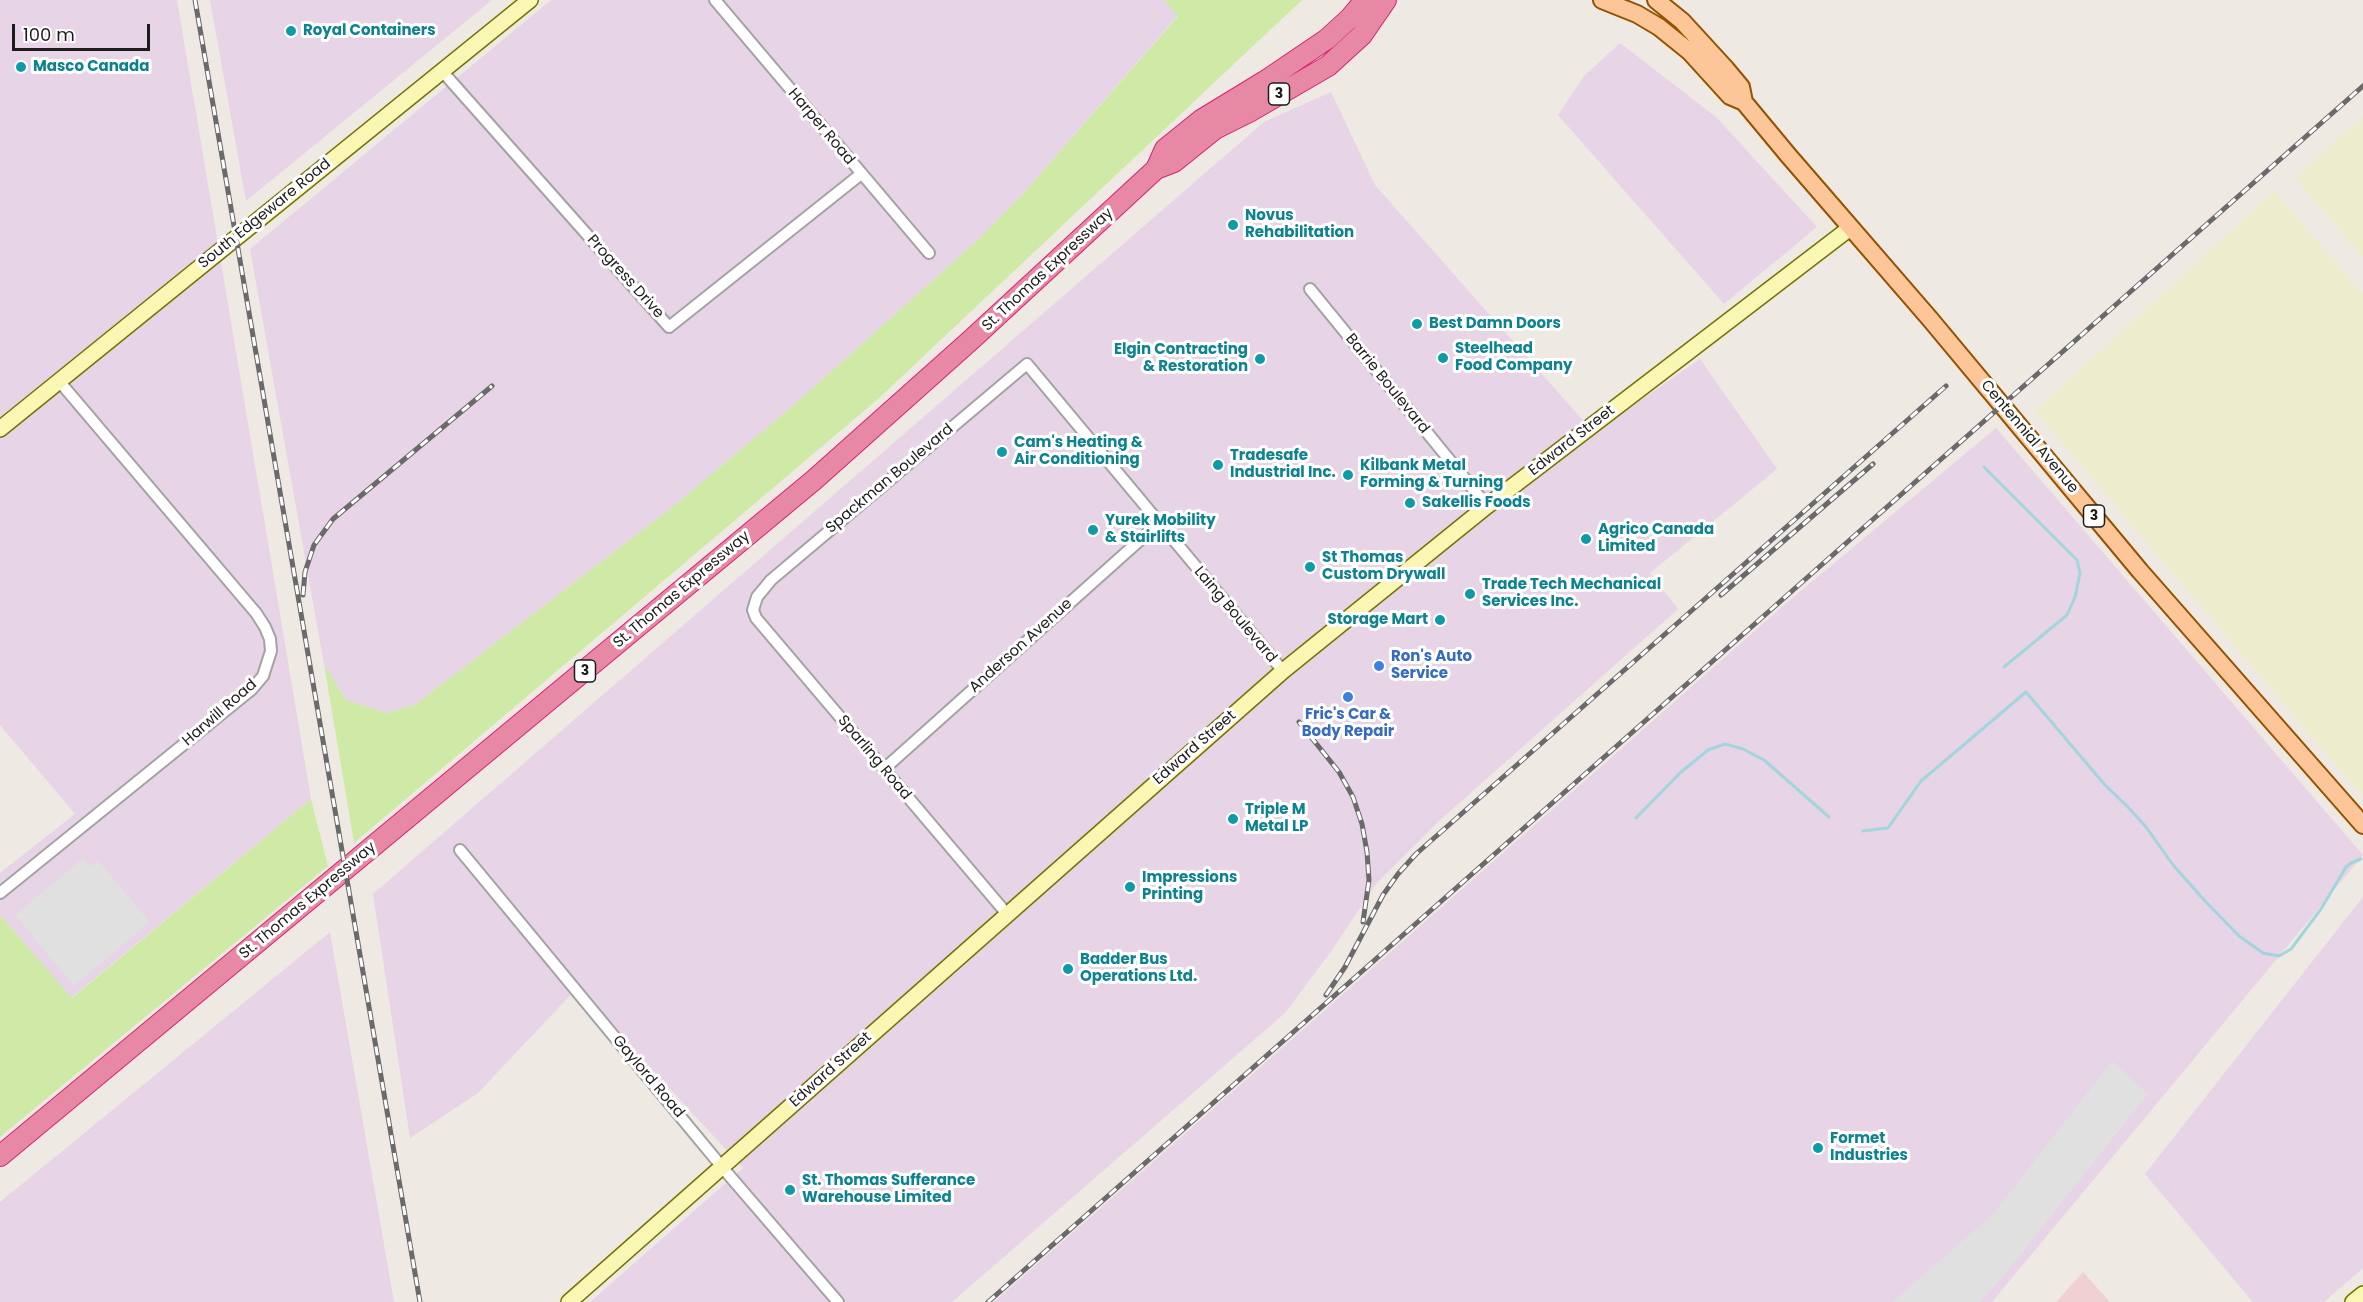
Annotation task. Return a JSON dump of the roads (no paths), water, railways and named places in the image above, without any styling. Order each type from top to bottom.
[{"type":"highway","name":"St. Thomas Expressway","points":[[1156,169],[1165,149],[1201,120],[1265,81],[1327,39],[1350,18],[1365,0]]},
{"type":"highway","name":"St. Thomas Expressway","points":[[0,1156],[814,480],[972,339],[1156,169],[1174,162],[1215,129],[1328,66],[1362,35],[1386,0]]},
{"type":"main road","name":"Centennial Avenue","points":[[1602,0],[1637,14],[1659,27],[1690,52],[1730,96],[1744,102],[1930,319],[2140,571],[2363,825]]},
{"type":"main road","name":"Centennial Avenue","points":[[1656,0],[1682,21],[1741,87],[1744,102]]},
{"type":"street","name":"South Edgeware Road","points":[[0,429],[530,0]]},
{"type":"street","name":"Harper Road","points":[[715,0],[929,253]]},
{"type":"street","name":"Progress Drive","points":[[442,71],[669,327],[861,174]]},
{"type":"street","name":"Edward Street","points":[[569,1302],[1283,671],[1487,506],[1850,228]]},
{"type":"street","name":"Barrie Boulevard","points":[[1310,289],[1487,506]]},
{"type":"street","name":"Laing Boulevard","points":[[1027,364],[1158,524],[1283,671]]},
{"type":"street","name":"Spackman Boulevard","points":[[757,597],[771,580],[1027,364]]},
{"type":"street","name":"Harwill Road","points":[[0,893],[252,689],[263,676],[271,651],[270,639],[256,613],[59,381]]},
{"type":"street","name":"Anderson Avenue","points":[[884,769],[1158,524]]},
{"type":"street","name":"Sparling Road","points":[[757,597],[753,609],[756,618],[1007,914]]},
{"type":"street","name":"Gaylord Road","points":[[460,850],[722,1167],[838,1302]]},
{"type":"street","points":[[2353,1302],[2363,1294]]},
{"type":"waterway","points":[[1984,467],[2077,560],[2080,573],[2075,597],[2067,615],[2004,667]]},
{"type":"waterway","points":[[1863,831],[1888,828],[1921,781],[2026,692],[2105,785],[2146,827],[2173,865],[2206,902],[2239,936],[2263,953],[2279,956],[2291,949],[2321,909],[2346,867],[2361,859]]},
{"type":"waterway","points":[[1636,818],[1680,773],[1708,750],[1725,744],[1743,749],[1764,760],[1829,817]]},
{"type":"railway","points":[[195,0],[420,1302]]},
{"type":"railway","points":[[988,1302],[2363,86]]},
{"type":"railway","points":[[303,595],[305,572],[314,545],[333,519],[492,386]]},
{"type":"railway","points":[[1326,995],[1345,967],[1383,895],[1416,854],[1946,386]]},
{"type":"railway","points":[[1721,595],[1873,464]]},
{"type":"railway","points":[[1299,722],[1339,772],[1353,797],[1362,824],[1369,880],[1363,922]]},
{"type":"place","name":"Royal Containers","points":[[291,31]]},
{"type":"place","name":"Masco Canada","points":[[21,67]]},
{"type":"place","name":"Novus Rehabilitation","points":[[1233,225]]},
{"type":"place","name":"Best Damn Doors","points":[[1417,324]]},
{"type":"place","name":"Steelhead Food Company","points":[[1443,358]]},
{"type":"place","name":"Elgin Contracting & Restoration","points":[[1260,359]]},
{"type":"place","name":"Cam's Heating & Air Conditioning","points":[[1002,452]]},
{"type":"place","name":"Tradesafe Industrial Inc.","points":[[1218,465]]},
{"type":"place","name":"Kilbank Metal Forming & Turning","points":[[1348,475]]},
{"type":"place","name":"Sakellis Foods","points":[[1410,503]]},
{"type":"place","name":"Yurek Mobility & Stairlifts","points":[[1093,530]]},
{"type":"place","name":"Agrico Canada Limited","points":[[1586,539]]},
{"type":"place","name":"St Thomas Custom Drywall","points":[[1310,567]]},
{"type":"place","name":"Trade Tech Mechanical Services Inc.","points":[[1470,594]]},
{"type":"place","name":"Storage Mart","points":[[1440,620]]},
{"type":"place","name":"Ron's Auto Service","points":[[1379,666]]},
{"type":"place","name":"Fric's Car & Body Repair","points":[[1348,697]]},
{"type":"place","name":"Triple M Metal LP","points":[[1233,819]]},
{"type":"place","name":"Impressions Printing","points":[[1130,887]]},
{"type":"place","name":"Badder Bus Operations Ltd.","points":[[1068,969]]},
{"type":"place","name":"Formet Industries","points":[[1818,1148]]},
{"type":"place","name":"St. Thomas Sufferance Warehouse Limited","points":[[790,1190]]}]
